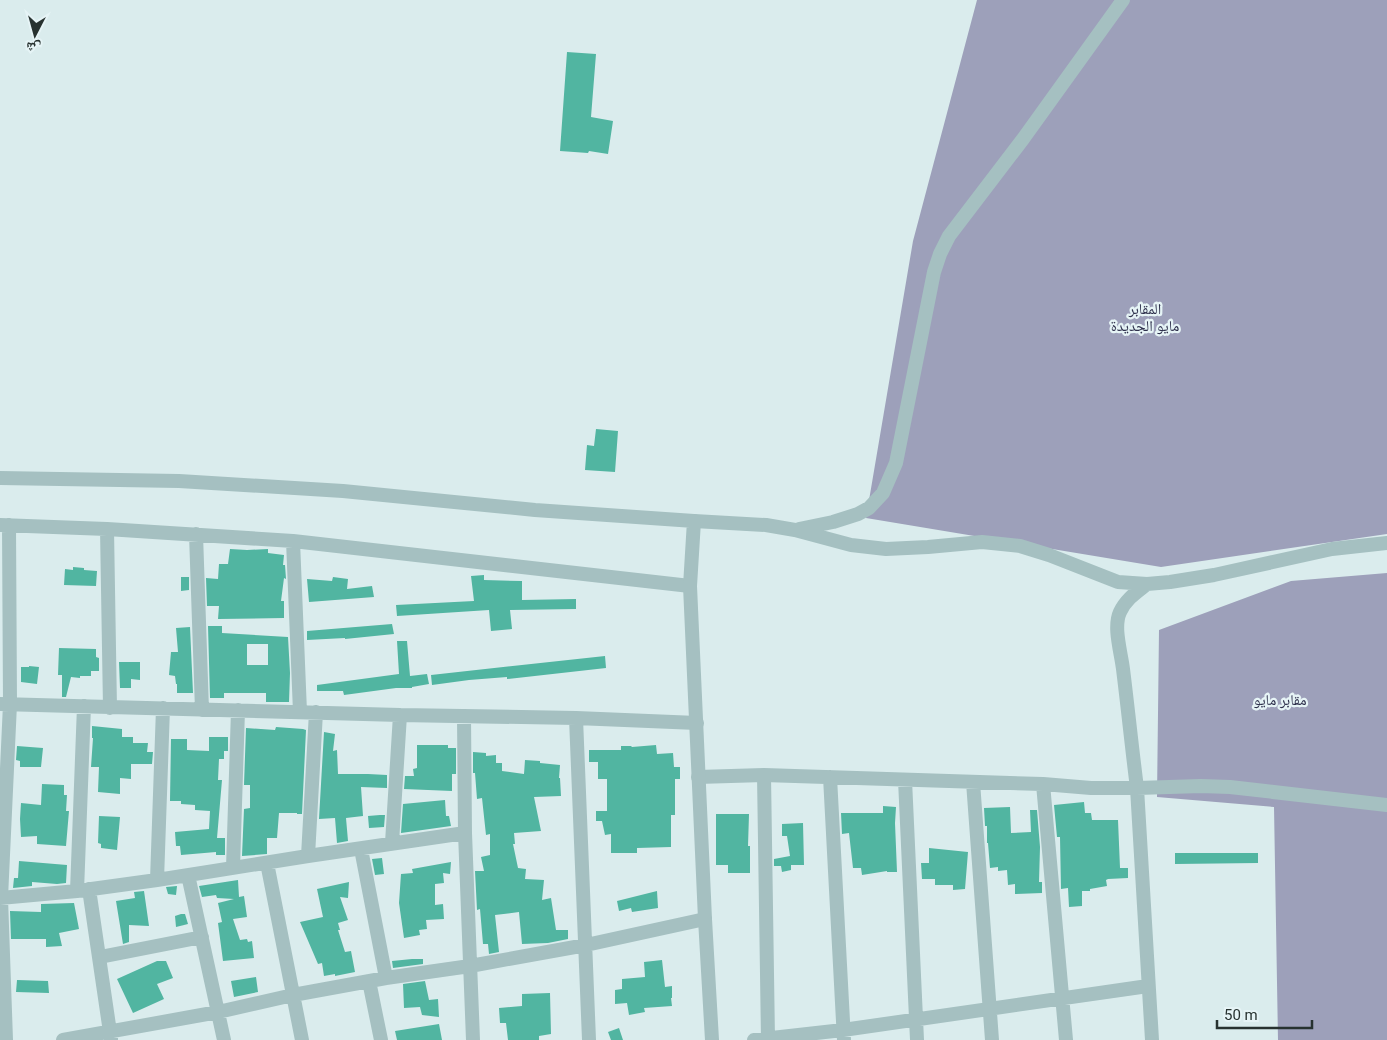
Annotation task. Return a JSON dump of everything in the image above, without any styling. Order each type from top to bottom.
[{"type":"street","points":[[795,530],[834,522],[858,514],[868,508],[883,494],[896,463],[934,272],[940,254],[949,236],[1023,139],[1123,0]]},
{"type":"street","points":[[0,478],[178,481],[342,491],[535,510],[766,525],[795,530],[851,546],[886,549],[928,548],[982,542],[1020,546],[1049,555],[1118,582],[1147,584],[1214,575],[1332,549],[1387,543]]},
{"type":"street","points":[[694,521],[690,586],[712,1040]]},
{"type":"street","points":[[6,1040],[0,898],[5,704],[5,525],[107,529],[293,541],[690,586]]},
{"type":"street","points":[[107,529],[110,708]]},
{"type":"street","points":[[196,534],[202,710]]},
{"type":"street","points":[[293,541],[300,712]]},
{"type":"street","points":[[1147,584],[1129,599],[1120,611],[1118,638],[1137,788],[1152,1040]]},
{"type":"street","points":[[5,704],[576,718],[696,723]]},
{"type":"street","points":[[84,706],[83,890],[100,957],[111,1036]]},
{"type":"street","points":[[157,880],[163,708]]},
{"type":"street","points":[[233,868],[238,710]]},
{"type":"street","points":[[308,856],[316,712]]},
{"type":"street","points":[[392,843],[400,715]]},
{"type":"street","points":[[464,716],[465,833],[473,1040]]},
{"type":"street","points":[[576,718],[586,945],[588,1040]]},
{"type":"street","points":[[698,777],[764,775],[1043,784],[1091,788],[1230,787],[1387,805]]},
{"type":"street","points":[[764,775],[763,1040],[844,1035],[916,1019],[1148,986]]},
{"type":"street","points":[[830,777],[844,1035]]},
{"type":"street","points":[[905,780],[917,1040]]},
{"type":"street","points":[[972,782],[992,1040]]},
{"type":"street","points":[[1043,784],[1066,1040]]},
{"type":"street","points":[[0,898],[83,890],[157,880],[465,833]]},
{"type":"street","points":[[361,849],[386,978]]},
{"type":"street","points":[[267,863],[302,1040]]},
{"type":"street","points":[[188,875],[224,1040]]},
{"type":"street","points":[[63,1040],[111,1036],[293,996],[386,978],[470,966],[586,945],[705,918]]},
{"type":"street","points":[[100,957],[202,937]]},
{"type":"street","points":[[369,982],[381,1040]]},
{"type":"green space","name":"المقابر مايو الجديدة","points":[[977,0],[1387,0],[1387,534],[1161,567],[866,518],[913,241]]},
{"type":"green space","name":"مقابر مايو","points":[[1387,573],[1387,1040],[1278,1040],[1274,807],[1157,797],[1159,630],[1291,581]]},
{"type":"building","points":[[567,52],[596,54],[591,117],[613,121],[608,154],[589,151],[588,153],[560,151]]},
{"type":"building","points":[[596,429],[618,431],[615,472],[585,470],[587,445],[594,446]]},
{"type":"building","points":[[230,549],[268,549],[268,553],[284,555],[283,565],[285,565],[286,579],[284,578],[281,601],[284,601],[284,618],[218,619],[219,606],[207,606],[206,578],[218,579],[219,564],[228,564]]},
{"type":"building","points":[[73,567],[97,571],[96,586],[64,585],[65,569],[73,570]]},
{"type":"building","points":[[484,575],[484,580],[522,581],[522,600],[576,599],[576,609],[510,610],[512,629],[491,631],[489,610],[397,616],[396,605],[474,601],[471,576]]},
{"type":"building","points":[[181,577],[189,577],[189,590],[181,591]]},
{"type":"building","points":[[333,577],[348,579],[347,589],[372,586],[374,597],[309,602],[307,579],[332,581]]},
{"type":"building","points":[[392,624],[394,634],[345,639],[307,640],[307,631]]},
{"type":"building","points":[[208,626],[222,626],[222,633],[288,637],[289,702],[266,702],[266,693],[224,693],[224,698],[210,698]],"holes":[[[247,644],[268,644],[268,665],[247,665]]]},
{"type":"building","points":[[190,627],[193,693],[177,693],[175,676],[169,675],[171,652],[178,652],[176,628]]},
{"type":"building","points":[[397,641],[407,641],[410,676],[427,674],[429,684],[412,688],[396,688],[344,695],[343,691],[317,691],[317,685],[399,674]]},
{"type":"building","points":[[59,648],[96,649],[96,657],[99,658],[99,671],[91,671],[91,676],[71,677],[66,697],[62,697],[62,675],[58,675]]},
{"type":"building","points":[[605,656],[606,668],[432,685],[431,675]]},
{"type":"building","points":[[119,662],[140,662],[140,680],[131,679],[131,688],[120,688]]},
{"type":"building","points":[[21,667],[39,667],[37,684],[21,682]]},
{"type":"building","points":[[92,726],[122,729],[122,737],[133,737],[133,743],[148,743],[147,752],[153,752],[152,764],[131,764],[131,779],[120,778],[120,794],[98,792],[99,767],[91,767]]},
{"type":"building","points":[[276,727],[306,730],[302,814],[279,813],[277,838],[267,838],[267,854],[242,856],[244,809],[250,808],[250,785],[244,785],[246,728],[275,730]]},
{"type":"building","points":[[324,732],[335,734],[333,751],[337,750],[338,774],[387,775],[387,788],[361,787],[363,816],[346,818],[348,841],[337,843],[335,818],[319,819]]},
{"type":"building","points":[[209,737],[228,737],[228,751],[224,751],[224,759],[219,759],[218,780],[222,780],[217,838],[225,838],[225,855],[216,855],[216,852],[181,855],[180,846],[176,846],[175,832],[209,829],[210,811],[195,810],[195,805],[181,804],[181,801],[170,801],[171,739],[187,739],[187,750],[209,751]]},
{"type":"building","points":[[417,745],[448,745],[448,748],[456,748],[456,774],[452,774],[452,791],[404,789],[405,776],[414,776],[413,769],[417,768]]},
{"type":"building","points":[[656,745],[657,754],[673,753],[674,767],[680,767],[680,779],[675,779],[675,815],[671,815],[671,847],[637,848],[637,853],[611,853],[611,834],[605,835],[602,821],[596,821],[596,811],[607,811],[607,779],[598,779],[598,762],[589,762],[589,750],[621,750],[621,746]]},
{"type":"building","points":[[17,746],[43,748],[41,767],[20,767],[20,761],[16,760]]},
{"type":"building","points":[[473,752],[486,753],[486,756],[496,755],[496,763],[502,763],[502,771],[524,774],[525,760],[560,765],[561,796],[534,797],[541,831],[514,833],[515,844],[513,844],[518,868],[526,869],[525,879],[544,880],[542,900],[551,898],[556,930],[568,930],[568,939],[548,943],[522,944],[519,912],[495,915],[499,952],[489,954],[488,944],[483,944],[480,909],[477,910],[475,871],[484,871],[481,857],[490,855],[490,834],[486,835],[482,798],[477,799],[475,773],[473,773]]},
{"type":"building","points":[[42,784],[64,785],[64,795],[67,795],[66,811],[69,811],[66,846],[37,844],[37,836],[21,837],[21,803],[41,805]]},
{"type":"building","points":[[445,800],[446,816],[449,816],[451,826],[401,833],[403,804]]},
{"type":"building","points":[[1084,802],[1085,813],[1091,813],[1092,820],[1118,820],[1120,868],[1128,868],[1128,878],[1108,879],[1106,880],[1107,886],[1090,889],[1090,891],[1082,891],[1082,906],[1069,907],[1068,888],[1061,889],[1060,837],[1057,837],[1054,805]]},
{"type":"building","points":[[883,806],[896,807],[897,872],[887,871],[862,875],[861,868],[853,868],[849,833],[842,834],[841,813],[883,813]]},
{"type":"building","points":[[1010,807],[1011,833],[1031,832],[1030,810],[1037,810],[1040,847],[1039,882],[1042,882],[1042,893],[1015,894],[1015,884],[1008,885],[1007,870],[998,871],[998,867],[990,868],[984,808]]},
{"type":"building","points":[[716,814],[749,814],[748,846],[750,846],[750,873],[728,873],[728,865],[716,865]]},
{"type":"building","points":[[385,815],[384,827],[369,828],[368,816]]},
{"type":"building","points":[[99,816],[120,817],[117,850],[101,848],[101,844],[98,843]]},
{"type":"building","points":[[803,823],[804,865],[791,865],[791,870],[782,872],[781,866],[774,866],[774,859],[790,856],[787,836],[782,836],[782,824]]},
{"type":"building","points":[[929,848],[968,852],[965,889],[953,890],[953,885],[935,885],[935,879],[922,879],[921,863],[929,863]]},
{"type":"building","points":[[1175,853],[1258,853],[1258,863],[1175,864]]},
{"type":"building","points":[[382,858],[384,874],[375,875],[372,859]]},
{"type":"building","points":[[19,861],[67,865],[66,883],[32,882],[32,886],[13,888],[14,878],[18,878]]},
{"type":"building","points":[[451,862],[450,874],[443,873],[444,883],[435,884],[435,905],[443,904],[444,919],[426,920],[427,929],[419,930],[420,935],[404,938],[399,903],[401,874],[413,873],[412,869]]},
{"type":"building","points":[[238,880],[239,897],[244,896],[247,917],[233,919],[240,940],[247,939],[248,942],[252,941],[254,958],[223,961],[218,923],[222,922],[218,903],[234,899],[217,898],[216,895],[202,897],[199,886]]},
{"type":"building","points":[[349,882],[348,898],[340,897],[348,920],[338,923],[340,930],[338,930],[345,952],[351,951],[355,972],[324,976],[322,963],[318,964],[300,922],[323,917],[317,889]]},
{"type":"building","points":[[177,886],[176,895],[168,894],[166,887]]},
{"type":"building","points":[[144,891],[149,926],[129,925],[129,942],[123,944],[116,901],[135,898],[134,892]]},
{"type":"building","points":[[657,891],[658,908],[632,912],[631,908],[619,911],[617,901]]},
{"type":"building","points":[[74,903],[79,929],[59,933],[62,946],[46,947],[46,939],[11,939],[10,911],[41,912],[41,904]]},
{"type":"building","points":[[185,914],[188,924],[176,927],[175,916]]},
{"type":"building","points":[[423,959],[423,964],[393,968],[392,961]]},
{"type":"building","points":[[662,960],[665,987],[672,986],[672,1006],[644,1008],[645,1012],[629,1015],[627,1003],[615,1004],[615,990],[622,989],[622,979],[645,977],[644,962]]},
{"type":"building","points":[[157,961],[166,961],[173,978],[157,984],[164,999],[133,1013],[117,979]]},
{"type":"building","points":[[256,977],[258,992],[234,997],[231,981]]},
{"type":"building","points":[[17,980],[48,981],[49,993],[16,992]]},
{"type":"building","points":[[425,981],[429,1000],[438,999],[439,1017],[422,1015],[420,1007],[404,1008],[403,984]]},
{"type":"building","points":[[550,993],[551,1034],[539,1036],[539,1040],[508,1040],[506,1023],[500,1023],[499,1008],[522,1006],[522,994]]},
{"type":"building","points":[[439,1024],[442,1040],[397,1040],[395,1031]]},
{"type":"building","points":[[619,1028],[623,1040],[611,1040],[608,1032]]}]
